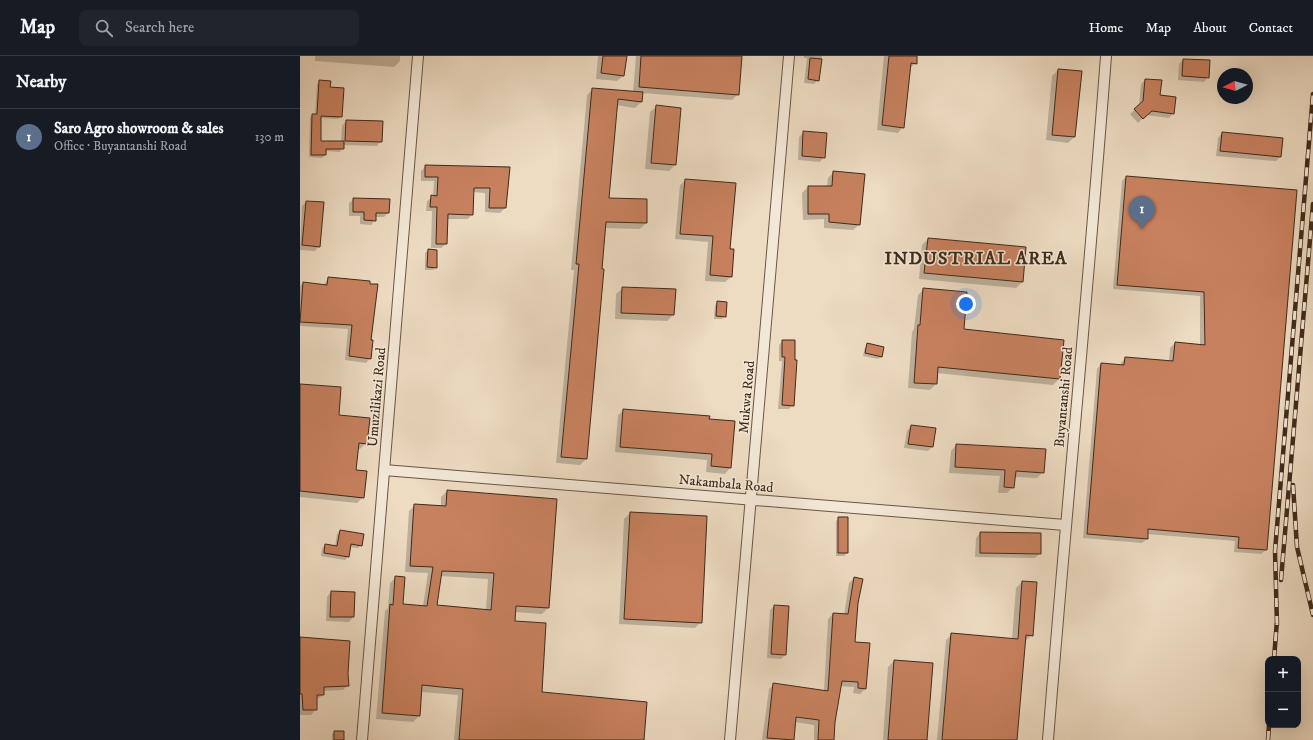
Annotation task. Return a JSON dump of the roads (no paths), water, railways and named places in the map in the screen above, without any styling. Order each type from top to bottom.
[{"type":"street","name":"Umuzilikazi Road","points":[[362,740],[418,56]]},
{"type":"street","name":"Mukwa Road","points":[[730,740],[789,56]]},
{"type":"street","name":"Buyantanshi Road","points":[[1048,740],[1065,525],[1094,221],[1106,56]]},
{"type":"street","name":"Nakambala Road","points":[[384,470],[1065,525]]},
{"type":"railway","points":[[1277,625],[1275,551],[1313,94]]},
{"type":"railway","points":[[1281,580],[1313,204]]},
{"type":"railway","points":[[1293,485],[1297,547],[1313,615]]},
{"type":"railway","points":[[1274,656],[1277,620]]},
{"type":"railway","points":[[1268,740],[1269,728]]},
{"type":"place","name":"Saro Agro showroom & sales","points":[[1142,229]]},
{"type":"district","name":"INDUSTRIAL AREA","points":[[976,258]]}]
